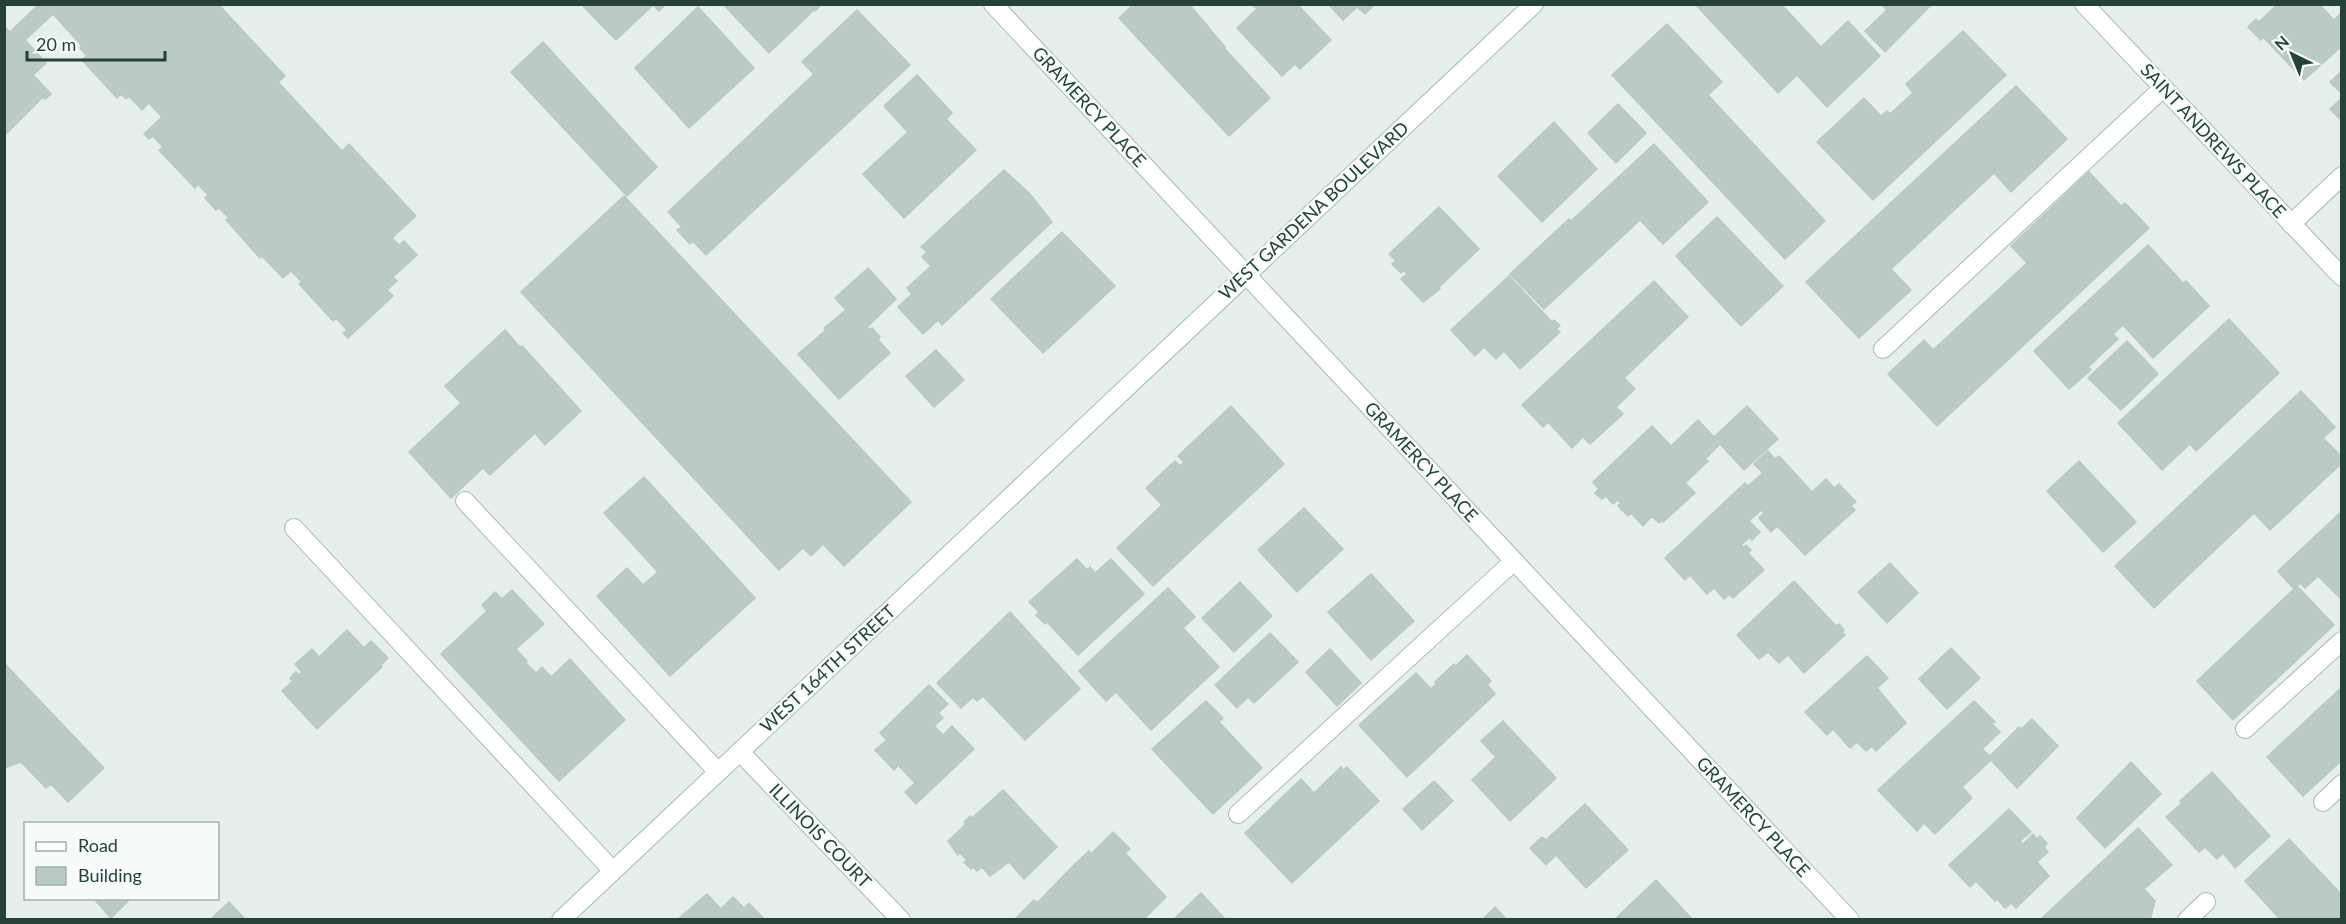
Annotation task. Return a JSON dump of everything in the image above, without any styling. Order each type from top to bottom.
[{"type":"street","name":"GRAMERCY PLACE","points":[[993,4],[1850,920]]},
{"type":"street","name":"WEST GARDENA BOULEVARD","points":[[1095,418],[1534,4]]},
{"type":"street","name":"SAINT ANDREWS PLACE","points":[[2084,4],[2342,277]]},
{"type":"street","points":[[1882,349],[2163,88]]},
{"type":"street","points":[[2291,224],[2342,176]]},
{"type":"street","name":"WEST 164TH STREET","points":[[561,920],[1095,418]]},
{"type":"street","points":[[465,501],[718,772]]},
{"type":"street","points":[[294,528],[613,871]]},
{"type":"street","points":[[1238,814],[1514,561]]},
{"type":"street","points":[[2245,729],[2342,641]]},
{"type":"street","name":"ILLINOIS COURT","points":[[740,752],[901,920]]},
{"type":"street","points":[[2323,802],[2342,784]]},
{"type":"street","points":[[2187,920],[2206,902]]},
{"type":"building","points":[[39,4],[218,4],[285,76],[278,82],[342,151],[349,144],[416,216],[392,238],[399,245],[404,241],[417,255],[393,277],[397,281],[387,290],[393,296],[348,338],[343,333],[347,330],[336,318],[333,321],[299,284],[302,282],[291,271],[283,278],[262,256],[260,258],[226,220],[229,218],[219,208],[216,210],[205,198],[208,195],[198,184],[195,188],[159,150],[163,147],[153,136],[149,139],[144,134],[162,117],[149,103],[142,110],[129,96],[126,99],[121,94],[117,98],[82,60],[87,56],[80,48],[82,46],[53,14],[25,40],[46,63],[33,75],[51,94],[45,99],[43,97],[4,136],[4,26],[10,32]]},
{"type":"building","points":[[581,4],[666,4],[659,11],[653,5],[616,40]]},
{"type":"building","points":[[723,4],[822,4],[769,53]]},
{"type":"building","points":[[1134,4],[1189,4],[1224,48],[1270,98],[1229,136],[1119,18]]},
{"type":"building","points":[[1252,4],[1297,4],[1331,40],[1300,69],[1295,64],[1282,76],[1237,28],[1257,9]]},
{"type":"building","points":[[1328,4],[1375,4],[1365,14],[1357,7],[1343,20]]},
{"type":"building","points":[[1695,4],[1781,4],[1821,47],[1848,21],[1880,56],[1827,107],[1797,75],[1778,93]]},
{"type":"building","points":[[1881,4],[1932,4],[1885,52],[1865,31],[1887,10]]},
{"type":"building","points":[[2278,4],[2319,4],[2334,20],[2342,12],[2342,46],[2304,80],[2263,37],[2261,40],[2248,27],[2256,19],[2259,22]]},
{"type":"building","points":[[698,7],[754,68],[689,128],[635,68]]},
{"type":"building","points":[[857,10],[910,65],[706,255],[693,241],[690,244],[677,230],[682,227],[668,212],[814,74],[802,62]]},
{"type":"building","points":[[1667,24],[1722,82],[1708,95],[1825,221],[1785,259],[1612,75]]},
{"type":"building","points":[[1963,31],[2006,75],[1873,200],[1817,142],[1864,98],[1881,116],[1887,111],[1890,114],[1913,93],[1906,84]]},
{"type":"building","points":[[543,42],[657,167],[627,196],[511,72]]},
{"type":"building","points":[[2342,71],[2342,94],[2330,82]]},
{"type":"building","points":[[917,75],[952,113],[946,119],[976,150],[904,218],[863,174],[908,132],[884,106]]},
{"type":"building","points":[[2016,86],[2067,139],[2011,192],[1994,173],[1891,269],[1911,290],[1859,338],[1806,282]]},
{"type":"building","points":[[2342,98],[2342,121],[2330,109]]},
{"type":"building","points":[[1618,104],[1646,133],[1616,163],[1588,133]]},
{"type":"building","points":[[1554,122],[1597,169],[1542,222],[1498,176]]},
{"type":"building","points":[[1654,144],[1708,202],[1663,244],[1640,220],[1544,309],[1510,274]]},
{"type":"building","points":[[1004,170],[1030,194],[1052,222],[942,325],[938,320],[923,334],[898,307],[912,294],[907,288],[931,266],[922,257],[927,252],[921,247]]},
{"type":"building","points":[[2089,172],[2121,206],[2125,203],[2149,228],[1937,426],[1888,374],[1924,340],[1933,350],[2027,263],[2011,246]]},
{"type":"building","points":[[624,196],[911,502],[844,566],[823,544],[811,556],[803,548],[779,570],[521,292]]},
{"type":"building","points":[[1439,207],[1479,249],[1439,287],[1440,289],[1423,302],[1401,279],[1407,274],[1404,270],[1401,273],[1392,264],[1396,261],[1389,254]]},
{"type":"building","points":[[1717,217],[1783,286],[1741,326],[1676,256]]},
{"type":"building","points":[[1062,232],[1115,286],[1043,353],[991,299]]},
{"type":"building","points":[[2148,245],[2183,283],[2186,281],[2209,306],[2153,358],[2123,325],[2113,334],[2118,339],[2088,367],[2091,370],[2069,389],[2034,351]]},
{"type":"building","points":[[868,268],[896,299],[867,327],[870,330],[872,328],[880,337],[878,340],[890,353],[839,399],[798,354],[846,310],[835,298]]},
{"type":"building","points":[[1509,276],[1552,322],[1554,320],[1560,326],[1556,329],[1560,332],[1520,369],[1504,351],[1496,359],[1484,347],[1475,356],[1451,330]]},
{"type":"building","points":[[1654,281],[1688,317],[1624,378],[1635,389],[1616,407],[1623,414],[1590,444],[1583,437],[1572,448],[1548,422],[1543,427],[1522,405]]},
{"type":"building","points":[[2229,319],[2279,373],[2196,451],[2190,444],[2162,470],[2118,423]]},
{"type":"building","points":[[505,330],[581,411],[545,445],[535,433],[490,475],[483,468],[451,498],[409,452],[461,403],[445,386]]},
{"type":"building","points":[[2127,341],[2158,374],[2121,410],[2088,378]]},
{"type":"building","points":[[936,350],[964,380],[934,407],[906,376]]},
{"type":"building","points":[[2301,391],[2335,427],[2323,438],[2342,457],[2342,463],[2270,530],[2254,513],[2154,608],[2115,566]]},
{"type":"building","points":[[1231,406],[1284,464],[1153,586],[1117,548],[1162,505],[1146,488],[1175,461],[1180,466],[1184,462],[1178,456]]},
{"type":"building","points":[[1747,406],[1778,439],[1744,470],[1720,444],[1705,459],[1708,461],[1685,483],[1695,493],[1663,522],[1659,523],[1652,516],[1643,526],[1631,513],[1628,516],[1618,506],[1621,503],[1618,500],[1613,504],[1606,496],[1602,499],[1595,493],[1599,489],[1593,482],[1652,426],[1671,446],[1698,420],[1714,437]]},
{"type":"building","points":[[1768,451],[1775,459],[1779,456],[1812,492],[1826,479],[1834,488],[1839,484],[1856,502],[1851,506],[1855,510],[1805,555],[1777,526],[1771,532],[1759,518],[1764,513],[1761,510],[1749,521],[1760,532],[1752,540],[1750,537],[1741,545],[1743,547],[1746,545],[1751,550],[1748,553],[1764,570],[1733,598],[1729,595],[1724,599],[1714,588],[1707,594],[1690,575],[1685,580],[1665,558],[1745,483],[1748,486],[1763,473],[1754,464]]},
{"type":"building","points":[[2079,461],[2136,522],[2103,552],[2047,491]]},
{"type":"building","points":[[644,477],[755,598],[670,676],[597,596],[627,568],[643,585],[658,572],[604,513]]},
{"type":"building","points":[[1304,508],[1343,549],[1297,592],[1258,550]]},
{"type":"building","points":[[2342,511],[2342,600],[2318,576],[2305,588],[2300,583],[2294,589],[2278,571]]},
{"type":"building","points":[[1077,559],[1087,570],[1090,567],[1095,573],[1111,559],[1144,594],[1078,655],[1047,622],[1045,624],[1036,615],[1039,612],[1029,602]]},
{"type":"building","points":[[1890,563],[1918,593],[1887,623],[1858,592]]},
{"type":"building","points":[[1371,574],[1414,621],[1371,660],[1328,612]]},
{"type":"building","points":[[1794,581],[1836,626],[1839,624],[1845,635],[1804,673],[1788,655],[1779,663],[1768,652],[1759,659],[1737,635]]},
{"type":"building","points":[[1240,582],[1272,616],[1234,652],[1202,618]]},
{"type":"building","points":[[2297,586],[2334,625],[2233,720],[2197,681]]},
{"type":"building","points":[[1168,588],[1195,617],[1183,628],[1219,667],[1151,730],[1116,692],[1106,701],[1079,671]]},
{"type":"building","points":[[512,590],[544,624],[516,649],[527,661],[525,662],[536,673],[542,667],[551,677],[570,659],[625,720],[559,781],[441,654],[487,611],[482,605],[495,592],[502,599]]},
{"type":"building","points":[[1010,612],[1080,689],[1025,740],[983,696],[977,701],[973,697],[961,708],[937,683]]},
{"type":"building","points":[[347,630],[364,648],[371,641],[388,658],[380,666],[382,667],[317,729],[282,691],[293,681],[290,678],[296,672],[299,675],[302,672],[295,664],[312,649],[319,657]]},
{"type":"building","points":[[1270,633],[1298,662],[1254,703],[1248,697],[1237,708],[1215,685]]},
{"type":"building","points":[[1951,648],[1980,678],[1947,709],[1919,679]]},
{"type":"building","points":[[1330,649],[1361,683],[1337,706],[1306,672]]},
{"type":"building","points":[[1467,655],[1491,681],[1487,685],[1495,694],[1407,777],[1359,725],[1416,673],[1431,689],[1454,664],[1456,666]]},
{"type":"building","points":[[1867,656],[1888,678],[1877,688],[1906,723],[1876,751],[1872,746],[1866,751],[1857,742],[1850,748],[1833,729],[1827,735],[1805,712]]},
{"type":"building","points":[[4,663],[104,768],[68,802],[51,784],[46,788],[21,762],[4,768]]},
{"type":"building","points":[[929,685],[948,704],[938,713],[943,718],[934,726],[943,735],[952,726],[974,749],[916,804],[905,792],[915,783],[898,765],[894,770],[875,750],[887,740],[880,733]]},
{"type":"building","points":[[2342,687],[2342,760],[2303,796],[2267,757]]},
{"type":"building","points":[[1206,701],[1223,718],[1219,722],[1262,768],[1213,814],[1152,749]]},
{"type":"building","points":[[1974,701],[1995,722],[1992,724],[2000,732],[1982,749],[1990,756],[2019,727],[2021,729],[2032,719],[2058,746],[2017,788],[1991,760],[1962,787],[1972,798],[1935,834],[1924,823],[1917,831],[1878,790]]},
{"type":"building","points":[[1503,721],[1556,778],[1510,821],[1472,780],[1496,757],[1481,741]]},
{"type":"building","points":[[2131,762],[2161,794],[2105,848],[2077,818]]},
{"type":"building","points":[[1341,767],[1343,770],[1347,767],[1379,801],[1292,883],[1245,833],[1301,779],[1314,793]]},
{"type":"building","points":[[2212,772],[2270,836],[2235,868],[2223,853],[2217,859],[2205,847],[2199,852],[2166,817]]},
{"type":"building","points":[[1434,781],[1453,801],[1422,830],[1403,809]]},
{"type":"building","points":[[1003,790],[1057,847],[1024,879],[1009,862],[990,876],[982,867],[977,871],[973,867],[971,869],[964,862],[967,860],[960,853],[958,855],[948,841],[966,824],[964,822],[970,816],[972,818]]},
{"type":"building","points":[[1585,804],[1628,850],[1586,888],[1556,855],[1546,865],[1530,848],[1542,837],[1546,840]]},
{"type":"building","points":[[2009,809],[2031,832],[2020,841],[2023,844],[2033,834],[2037,839],[2040,836],[2047,843],[2044,847],[2048,852],[2037,862],[2049,876],[2016,908],[2011,903],[2005,908],[1976,881],[1970,887],[1949,865]]},
{"type":"building","points":[[2138,828],[2172,865],[2144,889],[2155,901],[2150,920],[2040,920]]},
{"type":"building","points":[[1113,832],[1130,849],[1125,853],[1166,897],[1143,920],[1014,920],[1034,900],[1037,903],[1075,864],[1089,851],[1091,854]]},
{"type":"building","points":[[2289,839],[2342,895],[2342,920],[2281,920],[2245,881]]},
{"type":"building","points":[[1656,880],[1693,920],[1614,920]]},
{"type":"building","points":[[1201,893],[1226,920],[1173,920]]},
{"type":"building","points":[[707,894],[721,909],[733,897],[744,908],[749,903],[765,920],[677,920]]},
{"type":"building","points":[[95,900],[129,900],[111,918]]},
{"type":"building","points":[[229,902],[246,920],[210,920]]},
{"type":"building","points":[[1495,907],[1507,920],[1482,920]]}]
